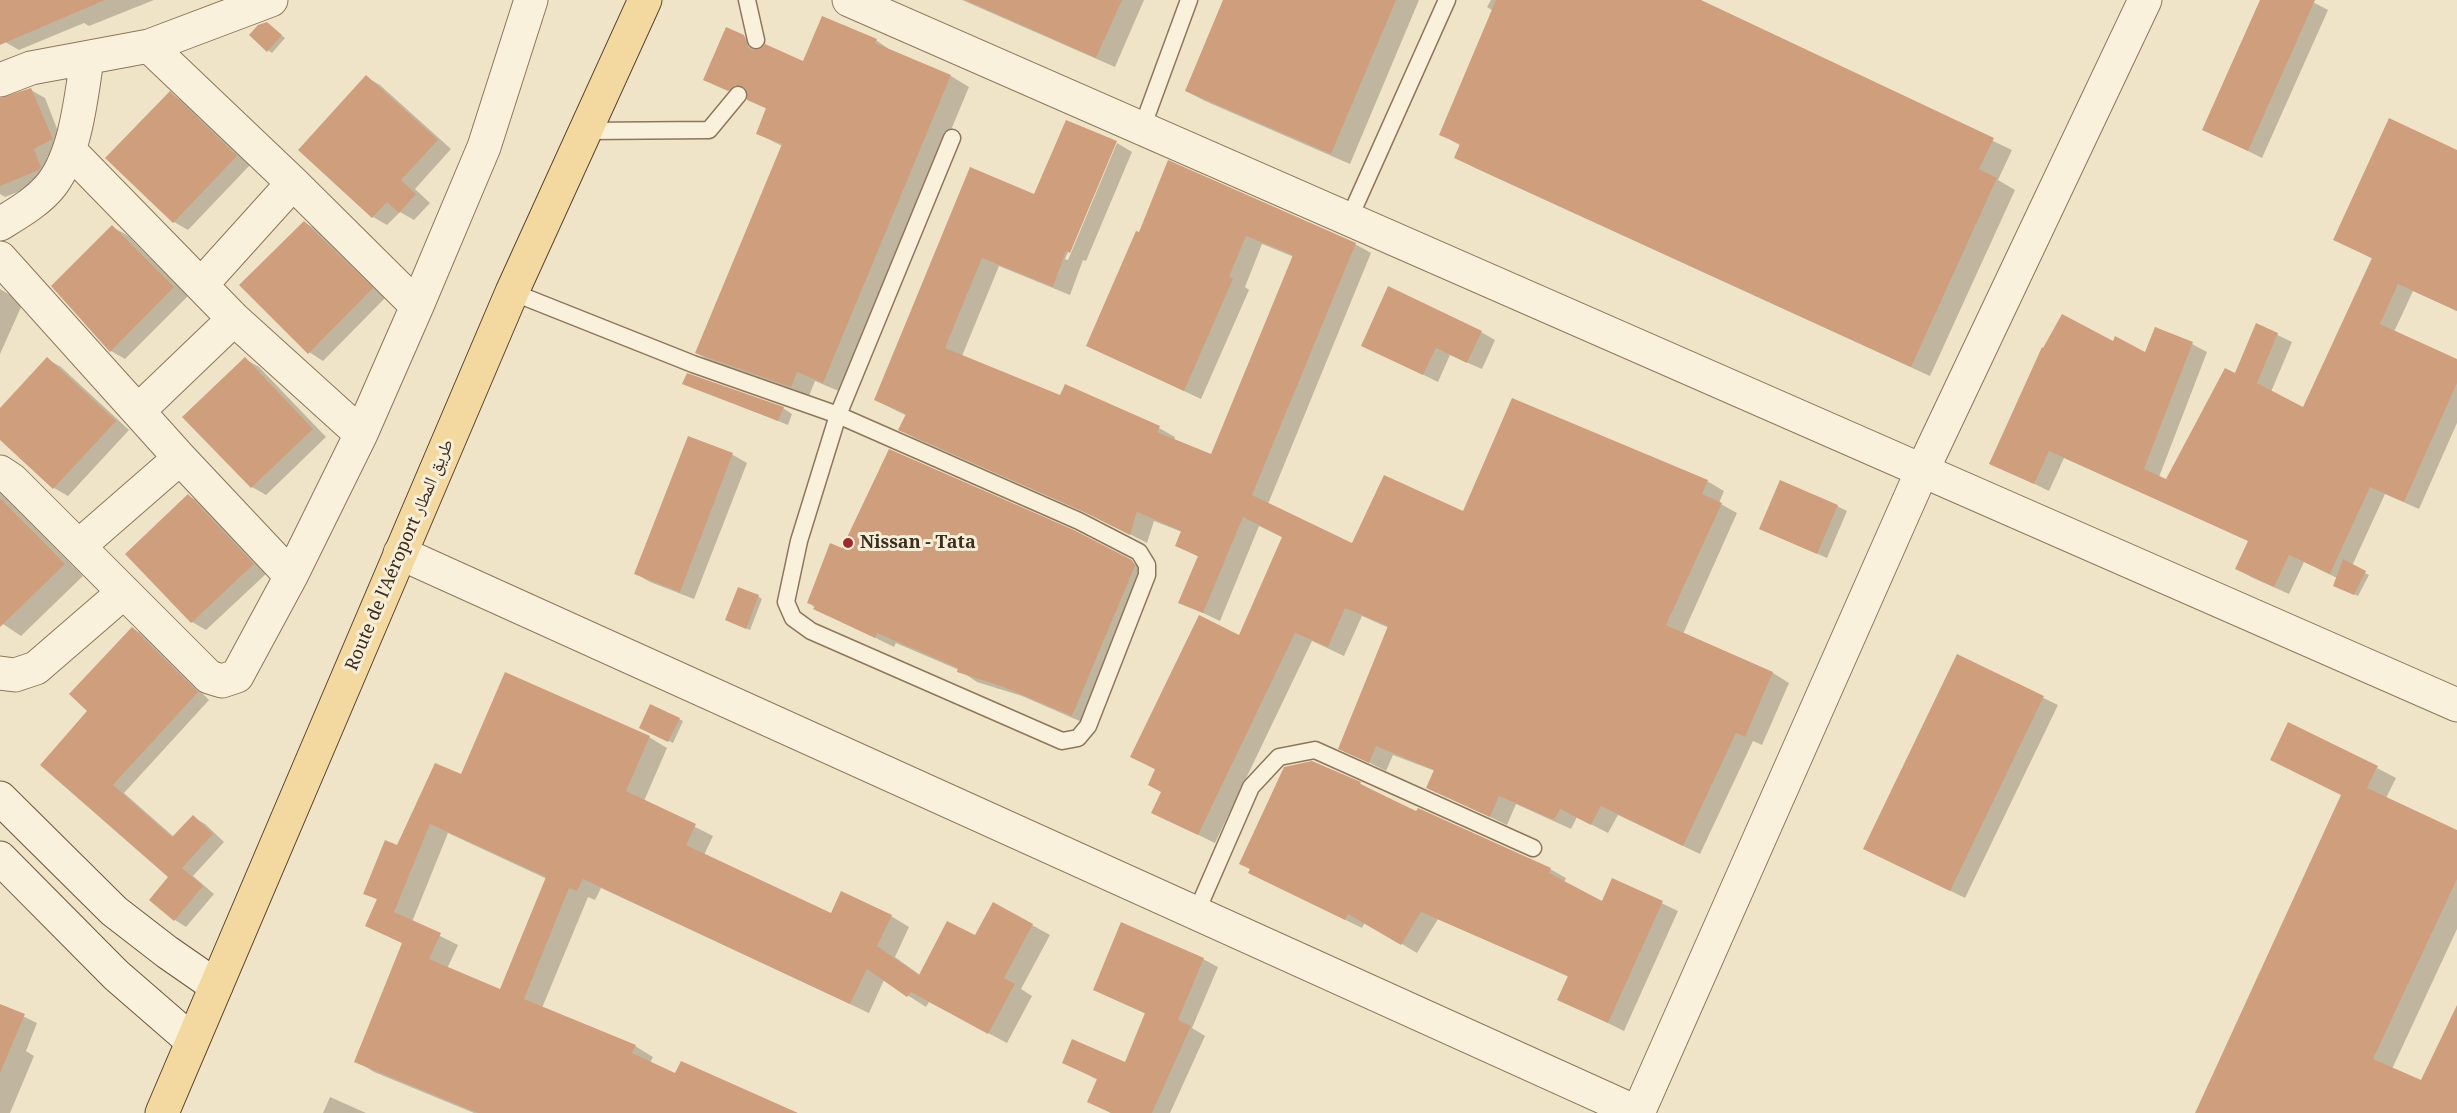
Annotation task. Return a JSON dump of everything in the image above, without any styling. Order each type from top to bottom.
[{"type":"main road","name":"Route de l'Aéroport طريق المطار","points":[[162,1113],[512,292],[645,0]]},
{"type":"street","points":[[0,80],[31,68],[149,46],[270,0]]},
{"type":"street","points":[[0,472],[12,480],[80,546],[123,592],[209,676],[222,681],[237,676],[291,576],[360,434],[417,306],[484,147],[531,0]]},
{"type":"street","points":[[849,0],[2457,705]]},
{"type":"street","points":[[400,553],[1638,1113],[1922,471],[2145,0]]},
{"type":"street","points":[[149,46],[293,183],[417,306]]},
{"type":"street","points":[[0,224],[25,208],[52,184],[69,150],[87,59]]},
{"type":"street","points":[[69,150],[234,319],[360,434]]},
{"type":"street","points":[[201,285],[293,183]]},
{"type":"street","points":[[0,258],[180,458],[291,576]]},
{"type":"street","points":[[138,411],[234,319]]},
{"type":"street","points":[[80,546],[180,458]]},
{"type":"street","points":[[0,673],[15,675],[36,668],[123,592]]},
{"type":"street","points":[[0,798],[114,911],[216,986]]},
{"type":"street","points":[[0,858],[116,975],[192,1041]]},
{"type":"lane","points":[[747,0],[756,40]]},
{"type":"lane","points":[[1142,128],[1189,0]]},
{"type":"lane","points":[[1349,219],[1447,0]]},
{"type":"lane","points":[[585,131],[709,130],[738,95]]},
{"type":"lane","points":[[512,292],[682,360],[838,416],[1079,521],[1139,552],[1147,565],[1147,575],[1088,726],[1078,738],[1062,741],[812,631],[793,618],[786,602],[799,541],[838,416],[952,138]]},
{"type":"lane","points":[[1196,913],[1251,787],[1279,757],[1315,750],[1533,848]]},
{"type":"building","points":[[0,0],[105,0],[0,45]]},
{"type":"building","points":[[965,0],[1122,0],[1096,58]]},
{"type":"building","points":[[1223,0],[1396,0],[1331,154],[1185,91]]},
{"type":"building","points":[[1496,0],[1701,0],[1994,138],[1979,169],[1997,178],[1911,367],[1454,158],[1460,144],[1439,135]]},
{"type":"building","points":[[2260,0],[2315,0],[2248,151],[2202,130]]},
{"type":"building","points":[[822,16],[877,39],[875,43],[951,75],[823,383],[797,372],[791,387],[695,353],[782,144],[756,134],[766,108],[747,100],[748,92],[744,87],[735,85],[728,91],[703,80],[726,27],[744,35],[748,47],[752,50],[759,50],[765,44],[803,61]]},
{"type":"building","points":[[267,22],[282,35],[267,52],[249,35],[258,25]]},
{"type":"building","points":[[366,75],[438,140],[401,180],[416,194],[399,213],[387,202],[372,218],[298,150]]},
{"type":"building","points":[[31,88],[53,139],[34,149],[41,167],[39,170],[0,186],[0,98]]},
{"type":"building","points":[[170,91],[237,156],[173,223],[105,158]]},
{"type":"building","points":[[2389,118],[2457,150],[2457,311],[2398,284],[2380,324],[2457,359],[2457,383],[2404,502],[2370,487],[2330,574],[2289,555],[2274,587],[2235,569],[2248,541],[2049,451],[2034,484],[1989,464],[2042,347],[2062,314],[2113,341],[2115,336],[2145,352],[2155,327],[2193,342],[2144,469],[2166,479],[2225,368],[2235,373],[2256,323],[2278,333],[2257,383],[2303,407],[2372,258],[2333,240]]},
{"type":"building","points":[[1066,120],[1117,141],[1070,253],[1066,251],[1053,287],[982,258],[945,348],[1060,395],[1065,384],[1160,426],[1157,432],[1211,454],[1293,255],[1246,236],[1229,277],[1233,279],[1184,391],[1086,346],[1136,231],[1139,232],[1168,160],[1356,243],[1252,495],[1352,543],[1384,475],[1463,511],[1512,398],[1708,480],[1702,494],[1722,503],[1666,625],[1773,672],[1745,737],[1736,733],[1683,846],[1601,806],[1591,825],[1560,809],[1554,820],[1499,796],[1490,817],[1426,788],[1434,770],[1376,746],[1369,763],[1338,749],[1388,626],[1345,608],[1328,647],[1295,633],[1198,835],[1151,813],[1161,792],[1148,785],[1155,769],[1130,757],[1199,615],[1239,635],[1282,537],[1243,517],[1203,613],[1178,603],[1198,556],[1175,546],[1181,531],[1137,512],[1130,535],[1084,512],[898,430],[906,414],[874,400],[970,167],[1034,194]]},
{"type":"building","points":[[304,221],[373,288],[308,354],[239,285]]},
{"type":"building","points":[[112,225],[174,287],[110,352],[51,286]]},
{"type":"building","points":[[1388,286],[1482,331],[1467,363],[1436,348],[1423,375],[1361,346]]},
{"type":"building","points":[[47,357],[116,421],[53,489],[0,440],[0,408]]},
{"type":"building","points":[[245,357],[313,429],[251,488],[182,417]]},
{"type":"building","points":[[687,373],[784,407],[778,421],[682,384]]},
{"type":"building","points":[[688,436],[733,453],[680,592],[634,574]]},
{"type":"building","points":[[889,449],[1074,530],[1132,560],[1135,566],[1072,716],[1001,686],[957,672],[958,668],[877,633],[875,638],[813,609],[815,606],[807,603],[830,543],[842,548]]},
{"type":"building","points":[[1780,480],[1838,505],[1817,554],[1759,529]]},
{"type":"building","points":[[188,494],[254,564],[191,623],[125,554]]},
{"type":"building","points":[[0,498],[65,564],[0,627]]},
{"type":"building","points":[[2343,559],[2366,571],[2354,595],[2333,586]]},
{"type":"building","points":[[738,587],[759,595],[746,629],[725,620]]},
{"type":"building","points":[[132,627],[198,692],[113,785],[172,837],[193,815],[213,834],[182,868],[203,886],[174,921],[149,900],[168,877],[40,765],[87,711],[69,694]]},
{"type":"building","points":[[1957,654],[2044,696],[1950,891],[1863,849]]},
{"type":"building","points":[[505,672],[650,736],[626,791],[696,824],[686,845],[831,913],[841,891],[892,915],[877,946],[919,975],[947,921],[975,935],[993,902],[1033,924],[1004,978],[1015,984],[988,1034],[911,992],[907,997],[867,969],[850,1004],[583,879],[577,891],[569,888],[524,999],[636,1045],[632,1053],[675,1073],[681,1061],[798,1113],[478,1113],[354,1062],[402,943],[365,926],[377,899],[363,894],[385,840],[397,845],[435,763],[461,774]],"holes":[[[430,824],[546,877],[500,989],[429,959],[441,933],[394,912]]]},
{"type":"building","points":[[650,704],[680,718],[668,742],[639,728]]},
{"type":"building","points":[[2288,722],[2378,766],[2367,788],[2457,830],[2457,879],[2373,1059],[2421,1080],[2457,1005],[2457,1113],[2195,1113],[2341,795],[2270,760]]},
{"type":"building","points":[[1312,761],[1361,782],[1360,784],[1416,811],[1418,808],[1551,868],[1549,873],[1602,901],[1612,878],[1663,901],[1608,1023],[1557,1000],[1568,976],[1421,912],[1401,945],[1348,914],[1345,920],[1248,873],[1250,869],[1239,864],[1284,767]]},
{"type":"building","points":[[1121,922],[1204,958],[1178,1020],[1191,1026],[1152,1113],[1111,1113],[1087,1102],[1097,1079],[1062,1063],[1072,1039],[1125,1062],[1145,1013],[1093,990]]},
{"type":"building","points":[[0,1004],[25,1014],[0,1073]]},
{"type":"place","name":"Nissan - Tata","points":[[848,543]]}]
